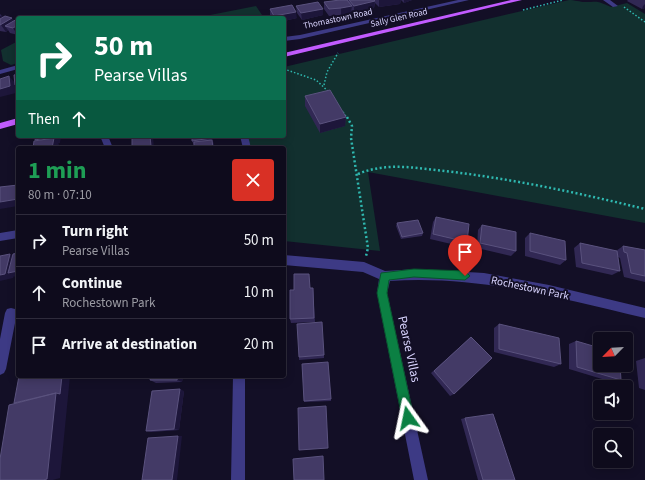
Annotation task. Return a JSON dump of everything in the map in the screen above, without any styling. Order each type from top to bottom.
[{"type":"main road","name":"Sally Glen Road","points":[[286,55],[519,0]]},
{"type":"main road","points":[[0,126],[16,122]]},
{"type":"street","name":"Thomastown Road","points":[[286,39],[300,37],[466,0]]},
{"type":"street","points":[[606,0],[615,6]]},
{"type":"street","points":[[0,72],[16,68]]},
{"type":"street","points":[[0,237],[16,234]]},
{"type":"street","points":[[286,260],[364,267],[385,276]]},
{"type":"street","name":"Rochestown Park","points":[[385,276],[414,273],[478,276],[645,313]]},
{"type":"street","name":"Pearse Villas","points":[[385,276],[382,293],[421,480]]},
{"type":"street","points":[[0,366],[10,313]]},
{"type":"street","points":[[238,480],[239,378]]},
{"type":"path","points":[[615,6],[621,5],[645,22]]},
{"type":"path","points":[[324,85],[327,72],[339,52]]},
{"type":"path","points":[[286,70],[306,76],[324,85],[333,98]]},
{"type":"path","points":[[341,109],[351,120],[354,127],[351,138],[358,174],[368,248],[364,267]]},
{"type":"path","points":[[358,174],[376,167],[470,174],[564,189],[645,209]]},
{"type":"green space","points":[[569,0],[598,2],[611,7],[627,3],[645,14],[645,223],[368,172],[380,251],[286,241],[286,146],[250,146],[248,138],[286,138],[286,67]]},
{"type":"green space","points":[[256,6],[263,16],[205,16]]},
{"type":"green space","points":[[16,42],[16,64],[11,65],[3,61],[1,50]]},
{"type":"building","points":[[347,0],[352,6],[329,9],[324,2]]},
{"type":"building","points":[[349,0],[374,0],[375,1],[354,6]]},
{"type":"building","points":[[318,2],[323,9],[301,13],[296,6]]},
{"type":"building","points":[[292,5],[296,12],[274,16],[270,9]]},
{"type":"building","points":[[5,16],[12,18],[0,25],[0,19]]},
{"type":"building","points":[[16,20],[16,26],[13,28],[5,26]]},
{"type":"building","points":[[16,74],[15,85],[14,75]]},
{"type":"building","points":[[9,76],[10,86],[0,89],[0,79]]},
{"type":"building","points":[[330,90],[346,117],[320,124],[305,96]]},
{"type":"building","points":[[54,138],[52,146],[33,146],[34,141]]},
{"type":"building","points":[[132,138],[150,138],[151,146],[132,146]]},
{"type":"building","points":[[192,138],[211,138],[192,141]]},
{"type":"building","points":[[212,140],[213,146],[194,146],[194,142]]},
{"type":"building","points":[[16,185],[16,199],[0,202],[0,187]]},
{"type":"building","points":[[436,217],[469,224],[467,242],[433,234]]},
{"type":"building","points":[[418,220],[423,233],[402,237],[397,223]]},
{"type":"building","points":[[482,225],[516,232],[516,251],[480,243]]},
{"type":"building","points":[[530,233],[565,241],[566,260],[530,251]]},
{"type":"building","points":[[580,243],[617,251],[620,271],[582,263]]},
{"type":"building","points":[[623,246],[645,250],[645,276],[631,273],[627,253],[624,252]]},
{"type":"building","points":[[16,253],[16,271],[8,273],[13,254]]},
{"type":"building","points":[[10,254],[5,274],[0,275],[0,256]]},
{"type":"building","points":[[294,274],[309,274],[310,288],[313,288],[314,318],[290,319],[290,290],[294,290]]},
{"type":"building","points":[[322,322],[324,355],[299,357],[297,324]]},
{"type":"building","points":[[499,324],[559,338],[561,364],[499,349]]},
{"type":"building","points":[[471,337],[492,358],[454,394],[434,371]]},
{"type":"building","points":[[576,341],[593,346],[593,372],[577,367]]},
{"type":"building","points":[[328,362],[331,399],[304,401],[302,364]]},
{"type":"building","points":[[594,372],[620,372],[621,380]]},
{"type":"building","points":[[19,378],[62,378],[60,394],[56,393],[14,403]]},
{"type":"building","points":[[150,378],[178,378],[177,380],[150,380]]},
{"type":"building","points":[[180,389],[174,429],[146,431],[152,391]]},
{"type":"building","points":[[56,393],[47,479],[0,480],[0,459],[9,405]]},
{"type":"building","points":[[326,406],[328,448],[299,450],[298,408]]},
{"type":"building","points":[[493,414],[515,480],[483,480],[465,418]]},
{"type":"building","points":[[178,436],[172,480],[142,480],[148,438]]},
{"type":"building","points":[[323,456],[324,480],[294,480],[293,459]]},
{"type":"route","points":[[408,418],[382,293],[385,276],[414,273],[465,276]]}]
